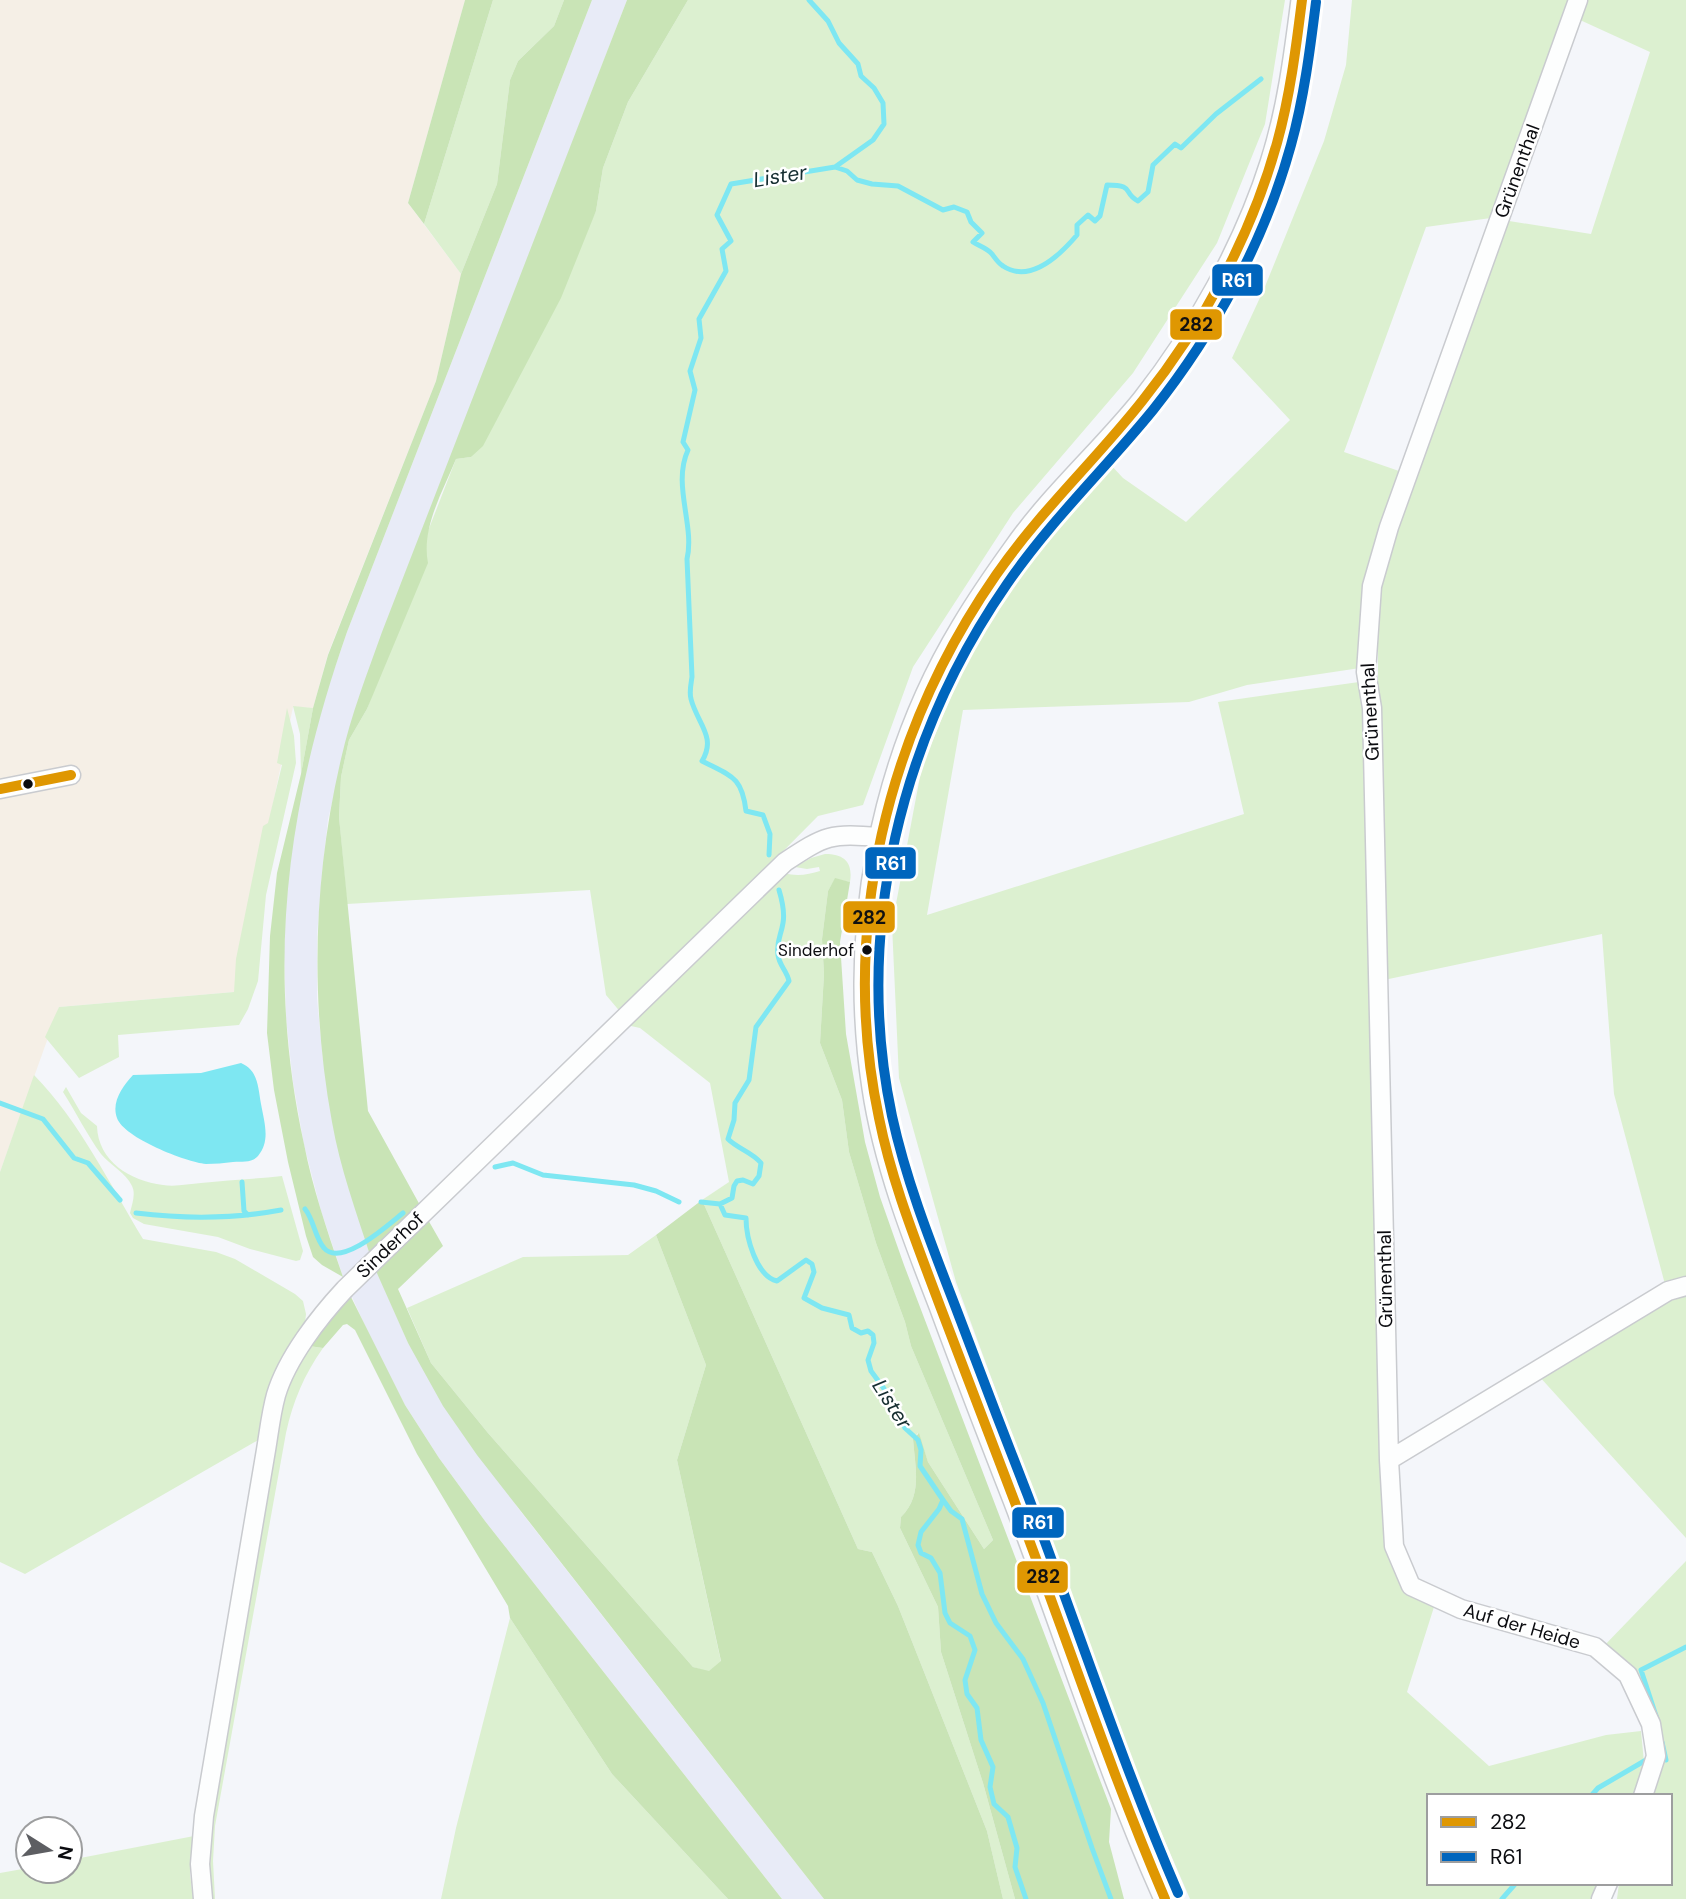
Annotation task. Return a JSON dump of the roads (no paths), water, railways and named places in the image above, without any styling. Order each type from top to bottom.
[{"type":"main road","points":[[1165,1899],[1120,1787],[1042,1573],[922,1261],[890,1161],[873,1091],[864,982],[872,887],[880,837],[910,735],[930,690],[960,629],[1017,544],[1144,398],[1197,322],[1241,239],[1271,163],[1293,76],[1302,0]]},
{"type":"street","name":"Grünenthal","points":[[1390,1460],[1372,708],[1366,672],[1372,586],[1388,527],[1578,0]]},
{"type":"street","points":[[0,789],[71,775]]},
{"type":"street","name":"Sinderhof","points":[[203,1899],[200,1864],[204,1816],[276,1394],[299,1347],[321,1315],[345,1289],[785,862],[820,839],[845,834],[880,837]]},
{"type":"street","points":[[1390,1460],[1668,1292],[1686,1286]]},
{"type":"street","name":"Auf der Heide","points":[[1390,1460],[1394,1546],[1410,1586],[1461,1609],[1595,1647],[1629,1675],[1651,1724],[1656,1756],[1644,1794]]},
{"type":"water","points":[[241,1063],[251,1070],[256,1080],[265,1124],[262,1150],[253,1160],[206,1164],[185,1159],[143,1141],[122,1126],[117,1118],[117,1100],[133,1075],[201,1073]]},
{"type":"waterway","points":[[809,0],[828,21],[839,43],[858,64],[861,76],[874,88],[883,103],[884,124],[873,140],[835,167]]},
{"type":"waterway","name":"Lister","points":[[769,855],[770,834],[763,815],[746,811],[742,791],[733,778],[702,761],[707,737],[690,694],[692,677],[687,559],[689,546],[682,477],[688,450],[683,442],[695,390],[690,371],[701,338],[699,319],[726,271],[722,249],[731,241],[717,215],[731,184],[835,167],[847,171],[857,180],[898,186],[943,210],[954,207],[967,212],[971,222],[982,233],[973,242],[990,252],[1003,266],[1024,272],[1044,265],[1062,251],[1077,235],[1077,225],[1088,215],[1095,221],[1100,216],[1107,185],[1122,186],[1138,201],[1148,192],[1153,165],[1175,144],[1181,148],[1216,114],[1261,79]]},
{"type":"waterway","name":"Lister","points":[[779,890],[784,915],[778,955],[789,981],[756,1027],[749,1080],[735,1103],[734,1120],[728,1139],[761,1163],[759,1176],[753,1184],[737,1181],[732,1198],[720,1204],[725,1215],[746,1218],[754,1255],[763,1272],[770,1278],[777,1281],[806,1260],[812,1264],[814,1272],[804,1298],[822,1308],[849,1315],[852,1328],[861,1333],[868,1331],[873,1335],[874,1343],[868,1360],[871,1371],[896,1405],[905,1428],[918,1440],[921,1450],[920,1466],[943,1500],[921,1532],[918,1545],[921,1553],[931,1558],[940,1573],[945,1613],[950,1623],[970,1636],[975,1650],[965,1680],[967,1694],[977,1708],[981,1740],[993,1767],[990,1787],[994,1804],[1008,1817],[1017,1848],[1015,1867],[1026,1899]]},
{"type":"waterway","points":[[0,1103],[43,1119],[74,1158],[88,1163],[120,1200]]},
{"type":"waterway","points":[[495,1167],[513,1163],[543,1175],[634,1185],[656,1191],[679,1202]]},
{"type":"waterway","points":[[242,1182],[244,1211],[248,1215]]},
{"type":"waterway","points":[[701,1202],[720,1204]]},
{"type":"waterway","points":[[305,1209],[321,1244],[332,1253],[353,1249],[403,1213]]},
{"type":"waterway","points":[[136,1213],[209,1217],[281,1210]]},
{"type":"waterway","points":[[943,1500],[951,1511],[962,1519],[982,1594],[996,1623],[1023,1659],[1043,1703],[1111,1899]]},
{"type":"waterway","points":[[1658,1722],[1641,1670],[1686,1647]]},
{"type":"waterway","points":[[1662,1742],[1666,1760]]},
{"type":"waterway","points":[[1593,1794],[1598,1788],[1646,1760]]},
{"type":"waterway","points":[[1502,1899],[1514,1885]]},
{"type":"place","name":"Sinderhof","points":[[867,950]]}]
